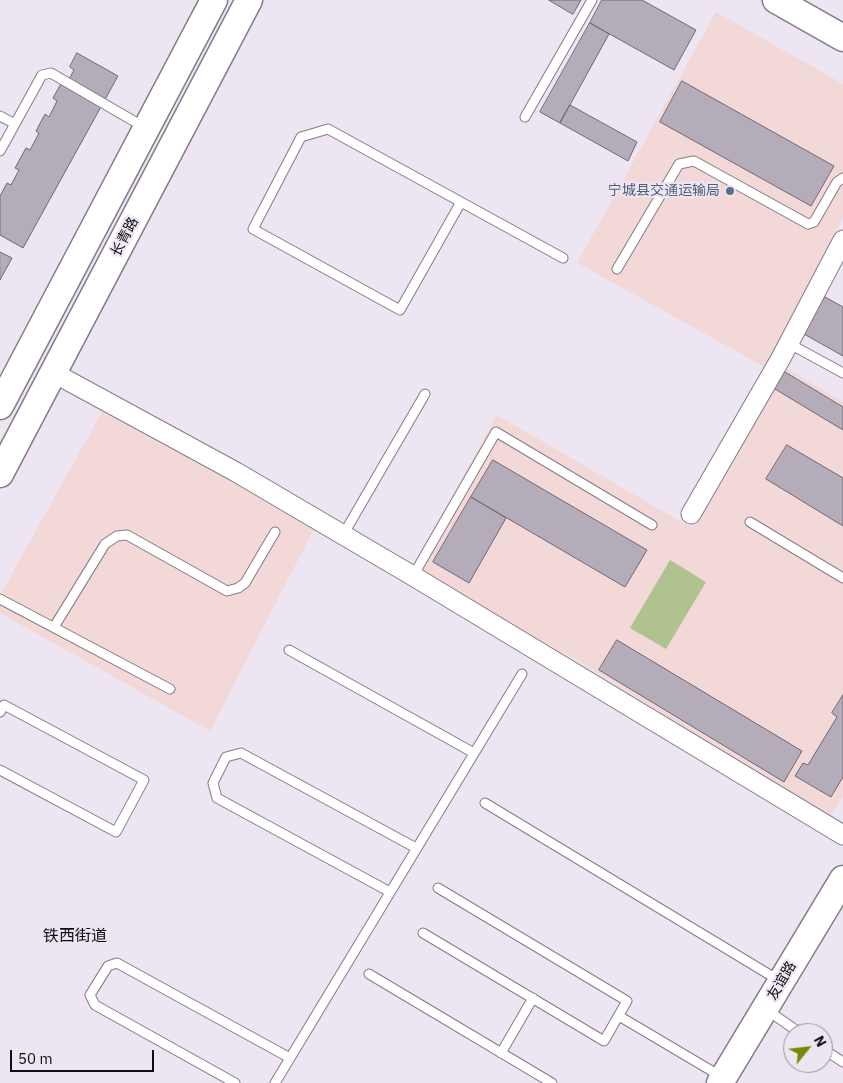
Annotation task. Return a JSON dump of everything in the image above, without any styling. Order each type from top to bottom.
[{"type":"main road","points":[[0,406],[214,0]]},
{"type":"main road","name":"长青路","points":[[0,474],[249,0]]},
{"type":"main road","points":[[776,0],[843,38]]},
{"type":"main road","name":"友谊路","points":[[722,1080],[843,879]]},
{"type":"street","points":[[691,514],[788,343],[843,240]]},
{"type":"street","points":[[54,373],[236,472],[413,576],[843,835]]},
{"type":"lane","points":[[525,117],[592,0]]},
{"type":"lane","points":[[0,150],[42,76],[52,73],[146,128]]},
{"type":"lane","points":[[0,116],[15,124]]},
{"type":"lane","points":[[461,202],[400,310],[253,229],[301,136],[328,129],[461,202],[562,258]]},
{"type":"lane","points":[[617,269],[679,164],[694,161],[808,224],[814,222],[837,182],[843,178]]},
{"type":"lane","points":[[788,343],[843,373]]},
{"type":"lane","points":[[343,535],[425,394]]},
{"type":"lane","points":[[413,576],[496,432],[652,525]]},
{"type":"lane","points":[[750,522],[843,578]]},
{"type":"lane","points":[[54,627],[105,544],[117,536],[127,535],[227,591],[238,588],[245,582],[274,532]]},
{"type":"lane","points":[[0,598],[170,689]]},
{"type":"lane","points":[[289,650],[474,753]]},
{"type":"lane","points":[[275,1083],[522,674]]},
{"type":"lane","points":[[0,712],[4,705],[144,780],[116,832],[0,770]]},
{"type":"lane","points":[[390,892],[217,798],[213,782],[226,757],[241,753],[416,848]]},
{"type":"lane","points":[[485,803],[781,981]]},
{"type":"lane","points":[[423,933],[604,1041],[627,1002],[438,888]]},
{"type":"lane","points":[[235,1083],[95,1005],[90,995],[108,966],[117,963],[290,1058]]},
{"type":"lane","points":[[369,974],[552,1083]]},
{"type":"lane","points":[[501,1053],[533,998]]},
{"type":"lane","points":[[765,1009],[785,1023]]},
{"type":"lane","points":[[619,1016],[722,1080]]},
{"type":"shaded area","name":"宁城县交通运输局","points":[[716,12],[843,84],[843,217],[768,369],[577,263]]},
{"type":"shaded area","points":[[786,368],[843,402],[843,796],[829,818],[583,664],[412,569],[497,415],[692,528]]},
{"type":"shaded area","points":[[102,412],[315,527],[210,731],[0,613],[0,595]]},
{"type":"green space","points":[[670,560],[706,582],[666,649],[630,628]]},
{"type":"building","points":[[549,0],[581,0],[573,14]]},
{"type":"building","points":[[602,0],[642,0],[696,30],[674,70],[590,23]]},
{"type":"building","points":[[590,23],[609,34],[560,123],[540,112]]},
{"type":"building","points":[[77,53],[118,76],[23,248],[0,235],[0,196],[7,183],[11,185],[19,170],[15,168],[26,148],[30,150],[39,133],[36,131],[45,114],[49,117],[57,101],[53,98],[63,80],[67,83],[74,70],[70,67]]},
{"type":"building","points":[[682,81],[834,166],[811,206],[660,122]]},
{"type":"building","points":[[570,105],[637,142],[628,161],[560,123]]},
{"type":"building","points":[[0,252],[12,258],[0,280]]},
{"type":"building","points":[[825,297],[843,307],[843,356],[804,334]]},
{"type":"building","points":[[785,372],[843,407],[843,430],[775,389]]},
{"type":"building","points":[[787,445],[843,478],[843,526],[766,479]]},
{"type":"building","points":[[493,460],[647,550],[625,587],[471,497]]},
{"type":"building","points":[[471,497],[506,518],[469,583],[433,562]]},
{"type":"building","points":[[617,640],[802,751],[784,782],[599,670]]},
{"type":"building","points":[[843,695],[843,777],[831,797],[795,776],[803,763],[808,765],[837,717],[832,713]]},
{"type":"place","name":"宁城县交通运输局","points":[[730,191]]},
{"type":"district","name":"铁西街道","points":[[75,936]]}]
